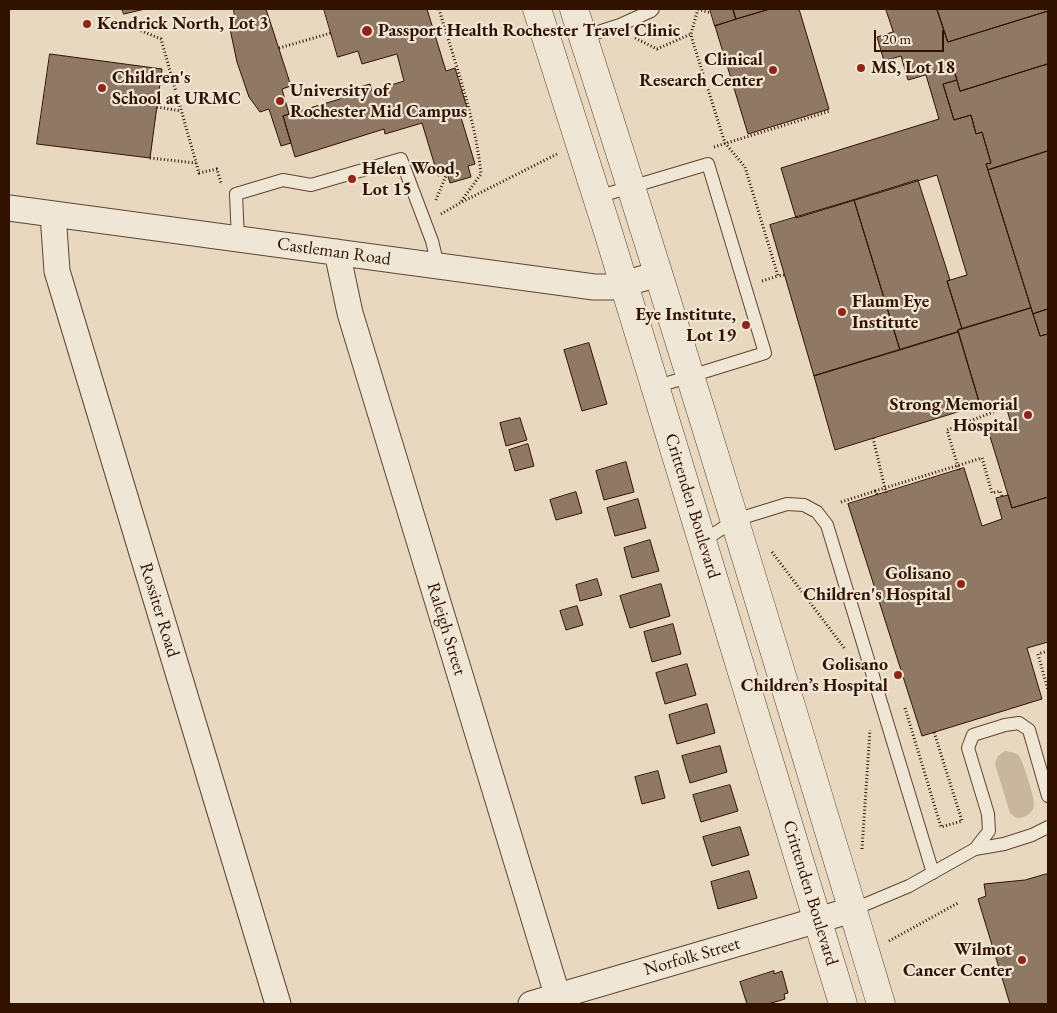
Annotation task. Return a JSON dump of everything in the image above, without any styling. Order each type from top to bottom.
[{"type":"street","name":"Crittenden Boulevard","points":[[536,9],[624,284],[843,1004]]},
{"type":"street","name":"Crittenden Boulevard","points":[[574,9],[632,187],[735,520],[881,1004]]},
{"type":"street","name":"Castleman Road","points":[[9,208],[594,288],[612,287],[659,274]]},
{"type":"street","name":"Rossiter Road","points":[[53,214],[57,271],[278,1004]]},
{"type":"street","name":"Raleigh Street","points":[[337,252],[350,313],[559,1000]]},
{"type":"street","name":"Norfolk Street","points":[[531,1004],[559,1000],[852,910]]},
{"type":"lane","points":[[584,37],[653,9]]},
{"type":"lane","points":[[238,239],[236,194],[283,180],[311,185],[401,159],[432,241],[438,266]]},
{"type":"lane","points":[[597,197],[708,164],[765,353],[655,387]]},
{"type":"lane","points":[[702,541],[735,520],[787,504],[804,505],[817,512],[827,525],[933,873]]},
{"type":"lane","points":[[975,849],[989,831],[988,814],[968,748],[973,735],[1005,725],[1019,723],[1029,730],[1048,796]]},
{"type":"lane","points":[[852,910],[909,886],[975,849],[1004,844],[1032,835],[1048,827]]},
{"type":"path","points":[[439,9],[474,126],[481,174],[460,203]]},
{"type":"path","points":[[711,13],[698,9],[691,34],[725,144],[745,167],[778,276]]},
{"type":"path","points":[[115,20],[161,39],[199,173],[217,169],[223,190]]},
{"type":"path","points":[[279,48],[331,32]]},
{"type":"path","points":[[630,38],[637,38],[657,49],[691,34]]},
{"type":"path","points":[[157,106],[181,111]]},
{"type":"path","points":[[706,149],[830,111]]},
{"type":"path","points":[[437,210],[439,216],[444,211],[557,154]]},
{"type":"path","points":[[150,158],[196,163]]},
{"type":"path","points":[[435,204],[447,173]]},
{"type":"path","points":[[761,282],[784,274]]},
{"type":"path","points":[[959,470],[947,430],[1006,407]]},
{"type":"path","points":[[873,438],[886,492]]},
{"type":"path","points":[[842,502],[982,458],[992,493],[1000,490],[1002,496]]},
{"type":"path","points":[[875,491],[877,495]]},
{"type":"path","points":[[769,548],[848,653]]},
{"type":"path","points":[[1048,651],[1038,654],[1048,690]]},
{"type":"path","points":[[905,708],[942,827],[962,821],[934,732]]},
{"type":"path","points":[[862,857],[870,729]]},
{"type":"path","points":[[887,942],[958,902]]},
{"type":"shaded area","points":[[1005,751],[1019,756],[1031,788],[1034,808],[1023,817],[1017,818],[1010,813],[995,764],[998,756]]},
{"type":"building","points":[[122,9],[145,9],[124,14]]},
{"type":"building","points":[[234,9],[266,9],[291,86],[282,89],[289,114],[283,116],[291,143],[281,146],[269,109],[260,112],[249,97],[237,62],[230,29],[235,26]]},
{"type":"building","points":[[324,9],[427,9],[446,71],[455,68],[468,111],[460,114],[475,164],[468,166],[471,177],[450,183],[447,173],[438,176],[422,123],[385,134],[384,129],[295,157],[283,116],[340,99],[338,93],[370,84],[372,91],[404,81],[397,54],[362,64],[358,51],[338,57]]},
{"type":"building","points":[[710,9],[733,9],[736,19],[715,26]]},
{"type":"building","points":[[733,9],[770,9],[736,19]]},
{"type":"building","name":"Clinical Research Center","points":[[770,9],[799,9],[829,109],[748,134],[715,26]]},
{"type":"building","points":[[886,9],[937,9],[948,42],[1048,11],[1048,64],[960,91],[953,67],[908,80],[901,56],[884,61],[877,37],[893,32]]},
{"type":"building","points":[[937,9],[1048,9],[1048,11],[948,42]]},
{"type":"building","name":"Children's School at URMC","points":[[50,54],[162,69],[150,158],[37,144]]},
{"type":"building","points":[[1048,64],[1048,151],[988,170],[986,164],[991,163],[982,132],[976,134],[971,115],[954,120],[943,84],[957,80],[960,91]]},
{"type":"building","points":[[953,67],[957,80],[943,84],[954,120],[971,115],[976,134],[982,132],[991,163],[986,164],[1031,308],[962,329],[947,281],[967,275],[937,175],[796,218],[781,168],[939,119],[926,75]]},
{"type":"building","points":[[1048,151],[1048,309],[1033,314],[988,170]]},
{"type":"building","points":[[918,180],[950,280],[947,281],[962,329],[958,330],[958,332],[900,350],[854,200]]},
{"type":"building","name":"Flaum Eye Institute","points":[[854,200],[900,350],[814,376],[770,225]]},
{"type":"building","name":"Strong Memorial Hospital","points":[[1031,308],[1040,336],[1048,334],[1048,497],[1012,508],[988,430],[1011,423],[1003,399],[980,405],[958,330]]},
{"type":"building","points":[[1048,309],[1048,334],[1040,336],[1033,314]]},
{"type":"building","points":[[958,332],[980,405],[835,450],[814,376]]},
{"type":"building","points":[[589,343],[607,404],[582,411],[564,350]]},
{"type":"building","points":[[520,418],[527,440],[506,446],[500,423]]},
{"type":"building","points":[[528,444],[534,466],[515,471],[509,450]]},
{"type":"building","points":[[626,462],[634,492],[604,500],[596,471]]},
{"type":"building","name":"Golisano Children's Hospital","points":[[964,468],[982,526],[1002,519],[996,498],[1008,495],[1012,508],[1048,497],[1048,642],[1027,648],[1042,699],[922,736],[848,504]]},
{"type":"building","points":[[576,492],[582,513],[556,520],[550,500]]},
{"type":"building","points":[[638,499],[646,528],[615,536],[607,508]]},
{"type":"building","points":[[650,540],[659,571],[632,578],[624,548]]},
{"type":"building","points":[[597,579],[602,595],[580,601],[576,585]]},
{"type":"building","points":[[661,584],[670,616],[630,628],[620,596]]},
{"type":"building","points":[[577,606],[583,625],[566,630],[560,611]]},
{"type":"building","points":[[673,624],[681,654],[652,662],[644,632]]},
{"type":"building","points":[[687,664],[696,695],[665,704],[656,673]]},
{"type":"building","points":[[707,704],[715,733],[677,744],[669,715]]},
{"type":"building","points":[[720,746],[727,772],[690,783],[682,756]]},
{"type":"building","points":[[658,771],[665,798],[642,804],[635,777]]},
{"type":"building","points":[[730,785],[738,811],[701,822],[693,795]]},
{"type":"building","points":[[740,827],[749,855],[712,866],[703,837]]},
{"type":"building","points":[[749,871],[757,898],[718,909],[711,882]]},
{"type":"building","name":"Wilmot Cancer Center","points":[[1048,874],[1048,1004],[1010,1004],[978,899],[986,896],[984,884],[1025,880]]},
{"type":"building","points":[[774,971],[774,974],[782,971],[788,993],[784,994],[785,999],[768,1004],[747,1004],[740,982]]},
{"type":"place","name":"Kendrick North, Lot 3","points":[[87,24]]},
{"type":"place","name":"Passport Health Rochester Travel Clinic","points":[[367,31]]},
{"type":"place","name":"MS, Lot 18","points":[[861,68]]},
{"type":"place","name":"Clinical Research Center","points":[[773,70]]},
{"type":"place","name":"Children's School at URMC","points":[[102,88]]},
{"type":"place","name":"University of Rochester Mid Campus","points":[[280,101]]},
{"type":"place","name":"Helen Wood, Lot 15","points":[[352,179]]},
{"type":"place","name":"Flaum Eye Institute","points":[[842,312]]},
{"type":"place","name":"Eye Institute, Lot 19","points":[[746,325]]},
{"type":"place","name":"Strong Memorial Hospital","points":[[1028,415]]},
{"type":"place","name":"Golisano Children's Hospital","points":[[961,584]]},
{"type":"place","name":"Golisano Children’s Hospital","points":[[898,675]]},
{"type":"place","name":"Wilmot Cancer Center","points":[[1022,960]]}]
